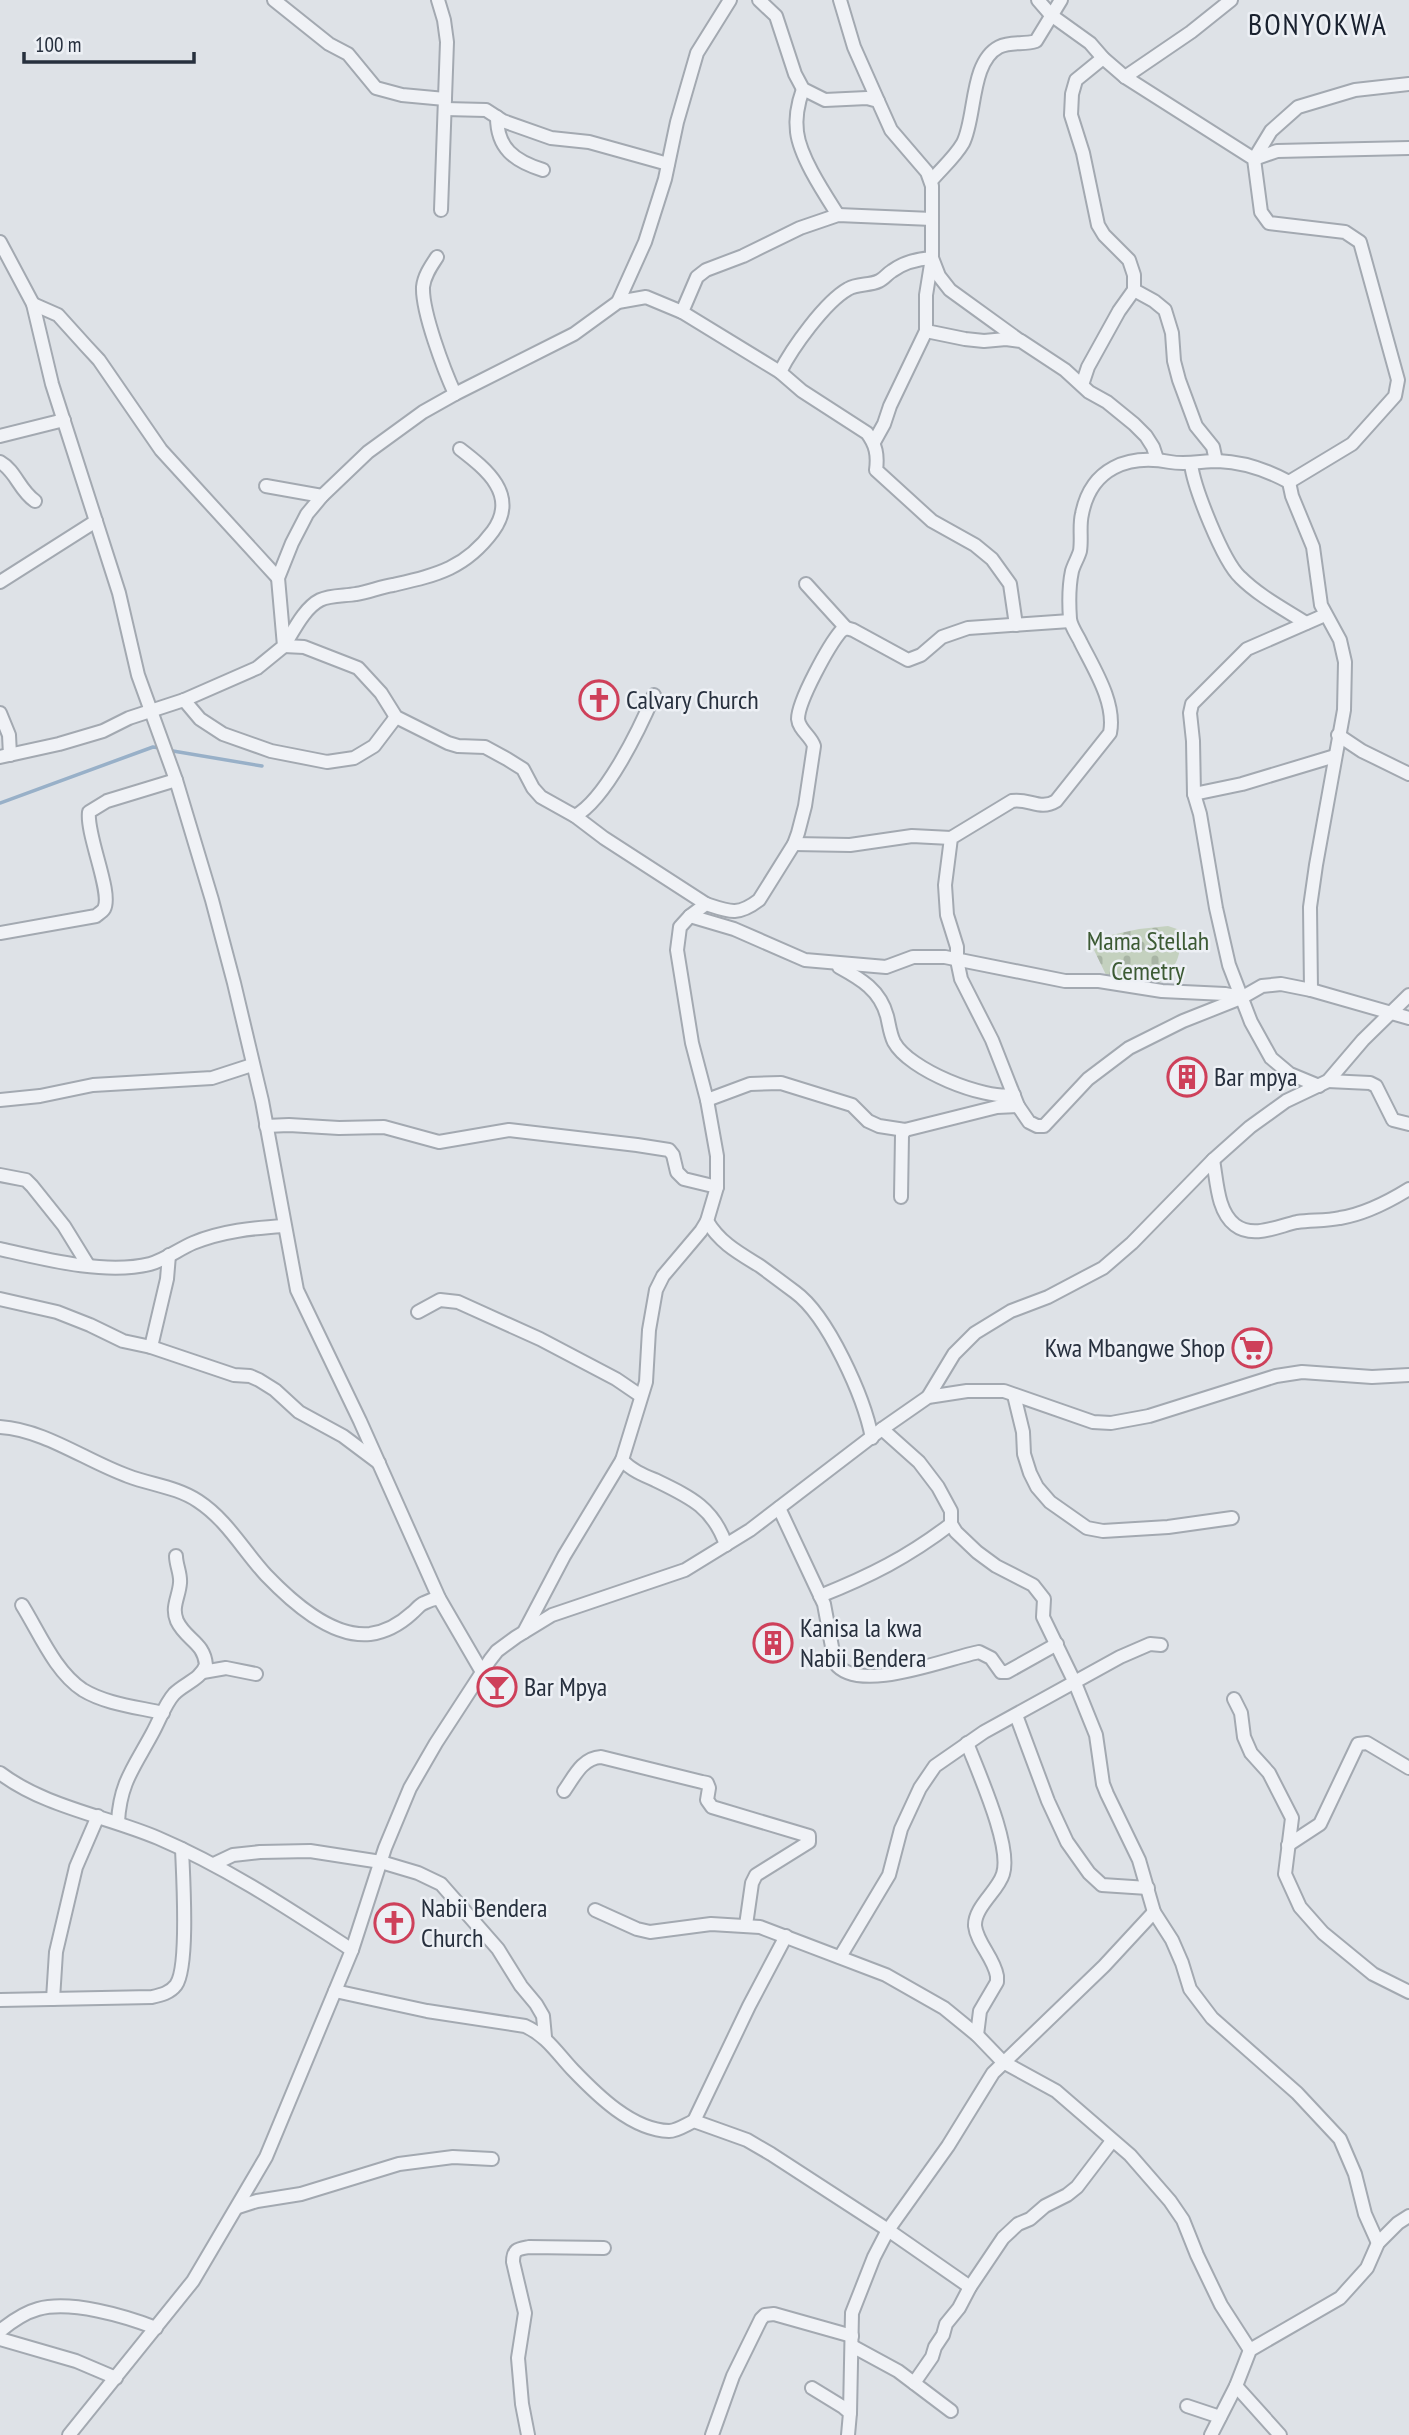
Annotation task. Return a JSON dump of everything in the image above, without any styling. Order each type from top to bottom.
[{"type":"street","points":[[274,0],[328,44],[348,54],[376,88],[445,104],[486,110],[503,121],[551,138],[590,142],[668,164]]},
{"type":"street","points":[[438,0],[447,42],[441,209]]},
{"type":"street","points":[[618,302],[645,242],[697,53],[730,0]]},
{"type":"street","points":[[759,0],[776,16],[795,74],[803,89],[825,100],[867,98],[878,101]]},
{"type":"street","points":[[840,0],[854,47],[891,130],[927,172],[931,181],[932,258],[926,295],[926,331],[874,442]]},
{"type":"street","points":[[1038,0],[1051,15],[1090,43],[1125,76],[1254,159]]},
{"type":"street","points":[[931,181],[962,144],[968,129],[977,85],[987,60],[994,51],[1006,44],[1036,41],[1060,0]]},
{"type":"street","points":[[1125,76],[1191,32],[1231,0]]},
{"type":"street","points":[[1082,385],[1093,358],[1134,290],[1134,275],[1129,260],[1104,235],[1098,225],[1083,153],[1071,115],[1076,80],[1103,58]]},
{"type":"street","points":[[1289,482],[1352,444],[1395,396],[1398,380],[1360,242],[1345,232],[1269,223],[1261,212],[1254,159],[1271,131],[1298,107],[1355,90],[1409,84]]},
{"type":"street","points":[[803,89],[796,117],[797,134],[803,152],[838,215]]},
{"type":"street","points":[[497,117],[497,130],[503,144],[516,158],[543,170]]},
{"type":"street","points":[[1254,159],[1276,151],[1409,148]]},
{"type":"street","points":[[682,312],[697,277],[706,270],[750,253],[800,228],[838,215],[932,219]]},
{"type":"street","points":[[0,242],[33,304],[52,384],[119,593],[138,675],[176,780],[224,945],[267,1126],[292,1272],[302,1301],[380,1464],[439,1598],[482,1672]]},
{"type":"street","points":[[437,257],[425,278],[424,297],[443,370],[455,394]]},
{"type":"street","points":[[932,258],[939,276],[950,289],[1107,402],[1146,436],[1157,459]]},
{"type":"street","points":[[780,372],[791,352],[829,304],[846,290],[881,280],[892,270],[914,260],[932,258]]},
{"type":"street","points":[[1134,290],[1165,310],[1172,333],[1174,361],[1179,380],[1196,425],[1213,447],[1216,461]]},
{"type":"street","points":[[284,646],[278,578],[292,542],[307,514],[322,496],[368,452],[423,412],[574,334],[618,302],[646,297],[682,312],[780,372],[802,391],[867,433],[874,442],[876,470],[932,521],[975,545],[1003,571],[1013,592],[1016,625]]},
{"type":"street","points":[[33,304],[58,315],[99,360],[161,450],[278,578]]},
{"type":"street","points":[[926,331],[965,339],[1021,341]]},
{"type":"street","points":[[1395,396],[1409,401]]},
{"type":"street","points":[[0,436],[64,420]]},
{"type":"street","points":[[0,713],[9,735],[5,756],[103,731],[257,668],[284,646],[313,603],[323,598],[359,594],[441,572],[470,557],[499,523],[502,498],[497,482],[485,468],[460,449]]},
{"type":"street","points":[[794,844],[850,845],[912,836],[951,838],[1012,801],[1020,800],[1040,806],[1056,801],[1110,733],[1112,722],[1098,676],[1070,621],[1072,570],[1080,550],[1081,516],[1088,491],[1095,482],[1135,459],[1191,464],[1216,461],[1255,467],[1289,482],[1313,547],[1325,615],[1343,648],[1346,683],[1343,710],[1310,907],[1311,990]]},
{"type":"street","points":[[0,462],[11,470],[21,489],[35,501]]},
{"type":"street","points":[[1191,464],[1201,503],[1237,575],[1256,592],[1306,624]]},
{"type":"street","points":[[266,486],[322,496]]},
{"type":"street","points":[[0,582],[96,521]]},
{"type":"street","points":[[806,584],[846,628],[908,660],[921,655],[942,637],[955,631],[986,625],[1070,621]]},
{"type":"street","points":[[1325,615],[1247,649],[1192,704],[1190,713],[1194,794],[1229,965],[1261,1043],[1271,1058],[1290,1074],[1323,1083],[1370,1083],[1376,1086],[1394,1120],[1409,1124]]},
{"type":"street","points":[[284,646],[304,647],[358,668],[381,693],[396,717],[448,743],[492,749],[523,769],[541,797],[575,816],[706,904],[736,912],[759,900],[794,844],[805,806],[814,746],[812,739],[799,723],[798,716],[825,655],[839,633],[846,628]]},
{"type":"street","points":[[575,816],[591,804],[624,756],[640,729],[654,695]]},
{"type":"street","points":[[184,700],[200,719],[223,734],[271,751],[327,762],[354,758],[374,746],[396,717]]},
{"type":"street","points":[[1338,734],[1362,751],[1409,774]]},
{"type":"street","points":[[1194,794],[1242,784],[1335,756]]},
{"type":"street","points":[[0,933],[96,916],[104,910],[106,900],[93,845],[89,812],[93,807],[107,801],[176,780]]},
{"type":"street","points":[[951,838],[945,886],[947,915],[957,947],[961,979],[992,1040],[1016,1101],[1029,1122],[1037,1126],[1044,1126],[1088,1079],[1129,1048],[1183,1021],[1241,998],[1251,990],[1271,984],[1311,990],[1409,1018]]},
{"type":"street","points":[[523,1632],[564,1556],[622,1460],[647,1371],[649,1330],[656,1290],[663,1276],[707,1222],[717,1187],[719,1167],[707,1100],[692,1042],[677,950],[680,927],[706,904]]},
{"type":"street","points":[[690,916],[734,929],[805,960],[886,967],[913,957],[945,957],[1065,981],[1100,981],[1162,991],[1225,994],[1241,998]]},
{"type":"street","points":[[833,963],[873,989],[886,1011],[894,1043],[918,1066],[977,1091],[1016,1101]]},
{"type":"street","points":[[69,2435],[193,2281],[266,2157],[352,1950],[410,1788],[436,1743],[497,1651],[552,1615],[685,1570],[779,1508],[928,1397],[954,1354],[975,1332],[1011,1311],[1048,1297],[1103,1268],[1132,1243],[1213,1160],[1270,1111],[1323,1083],[1409,995]]},
{"type":"street","points":[[0,1100],[40,1096],[93,1085],[212,1078],[252,1065]]},
{"type":"street","points":[[707,1100],[750,1084],[781,1083],[852,1105],[867,1121],[905,1130],[1016,1101]]},
{"type":"street","points":[[267,1126],[377,1126],[439,1142],[509,1130],[637,1145],[669,1150],[677,1172],[684,1179],[717,1187]]},
{"type":"street","points":[[901,1197],[902,1135],[905,1130]]},
{"type":"street","points":[[1213,1160],[1225,1213],[1242,1229],[1263,1231],[1300,1222],[1339,1219],[1371,1209],[1409,1188]]},
{"type":"street","points":[[0,1175],[26,1180],[32,1186],[64,1226],[88,1265]]},
{"type":"street","points":[[707,1222],[714,1233],[733,1250],[760,1266],[813,1308],[858,1392],[872,1438]]},
{"type":"street","points":[[0,1249],[88,1265],[139,1266],[158,1261],[195,1242],[222,1234],[284,1227]]},
{"type":"street","points":[[151,1347],[167,1279],[169,1255]]},
{"type":"street","points":[[0,1299],[57,1312],[123,1341],[151,1347],[234,1375],[250,1376],[275,1390],[299,1412],[343,1436],[380,1464]]},
{"type":"street","points":[[418,1312],[440,1300],[458,1302],[540,1339],[616,1378],[641,1396]]},
{"type":"street","points":[[928,1397],[975,1390],[1004,1391],[1093,1423],[1111,1423],[1149,1416],[1276,1376],[1302,1372],[1372,1377],[1409,1375]]},
{"type":"street","points":[[1014,1395],[1023,1432],[1024,1454],[1037,1487],[1050,1502],[1087,1528],[1103,1531],[1168,1527],[1233,1518]]},
{"type":"street","points":[[0,1427],[30,1433],[129,1477],[177,1490],[197,1500],[218,1516],[265,1574],[283,1591],[312,1613],[342,1630],[369,1634],[386,1630],[398,1624],[423,1603],[439,1598]]},
{"type":"street","points":[[882,1429],[919,1462],[939,1487],[951,1511],[951,1524],[976,1552],[1038,1590],[1045,1603],[1042,1617],[1057,1644],[1097,1735],[1103,1784],[1139,1860],[1154,1912],[1177,1952],[1189,1989],[1212,2018],[1297,2093],[1340,2139],[1354,2174],[1365,2214],[1378,2243]]},
{"type":"street","points":[[622,1460],[627,1466],[708,1511],[722,1532],[726,1545]]},
{"type":"street","points":[[779,1508],[820,1596],[835,1663],[840,1669],[849,1673],[901,1674],[979,1652],[991,1658],[1001,1672],[1007,1672],[1057,1644]]},
{"type":"street","points":[[820,1596],[886,1567],[918,1549],[951,1524]]},
{"type":"street","points":[[176,1556],[180,1582],[174,1606],[176,1619],[202,1648],[206,1665],[203,1672]]},
{"type":"street","points":[[22,1605],[63,1670],[81,1688],[108,1700],[163,1713]]},
{"type":"street","points":[[840,1957],[889,1875],[901,1829],[920,1788],[935,1766],[1016,1714],[1135,1650],[1150,1644],[1161,1645]]},
{"type":"street","points":[[118,1822],[126,1779],[168,1701],[181,1687],[203,1672],[226,1668],[256,1674]]},
{"type":"street","points":[[1234,1699],[1241,1713],[1244,1737],[1251,1753],[1269,1773],[1292,1818],[1285,1874],[1300,1907],[1323,1933],[1373,1974],[1409,1993]]},
{"type":"street","points":[[1016,1714],[1048,1801],[1067,1842],[1089,1873],[1102,1885],[1148,1888]]},
{"type":"street","points":[[967,1743],[992,1809],[1005,1854],[1004,1873],[977,1915],[975,1927],[996,1970],[997,1982],[980,2011],[977,2035]]},
{"type":"street","points":[[1288,1845],[1320,1824],[1358,1744],[1367,1743],[1409,1768]]},
{"type":"street","points":[[564,1791],[588,1760],[601,1758],[707,1783],[707,1800],[712,1807],[809,1836],[809,1842],[756,1875],[752,1883],[746,1925]]},
{"type":"street","points":[[0,1773],[34,1793],[118,1822],[214,1864],[352,1950]]},
{"type":"street","points":[[53,1999],[57,1952],[76,1867],[97,1816]]},
{"type":"street","points":[[0,2000],[152,1997],[167,1993],[175,1986],[183,1965],[182,1849]]},
{"type":"street","points":[[214,1864],[233,1855],[310,1852],[381,1863],[418,1873],[441,1884],[502,1955],[536,2004],[543,2016],[545,2037]]},
{"type":"street","points":[[595,1910],[650,1932],[711,1924],[746,1925],[786,1936],[886,1975],[944,2008],[977,2035],[1003,2062],[1056,2091],[1130,2155],[1177,2211],[1221,2305],[1250,2350]]},
{"type":"street","points":[[848,2435],[852,2313],[874,2257],[888,2230],[948,2146],[993,2073],[1096,1975],[1154,1912]]},
{"type":"street","points":[[335,1991],[427,2011],[525,2026],[545,2037],[574,2071],[609,2104],[646,2126],[671,2132],[694,2121],[765,1973],[786,1936]]},
{"type":"street","points":[[694,2121],[747,2140],[888,2230],[970,2287]]},
{"type":"street","points":[[914,2382],[932,2357],[946,2324],[1003,2238],[1018,2224],[1030,2219],[1045,2206],[1077,2187],[1112,2141]]},
{"type":"street","points":[[238,2207],[301,2194],[399,2164],[453,2158],[492,2159]]},
{"type":"street","points":[[1211,2435],[1236,2386],[1250,2350],[1340,2298],[1367,2268],[1378,2243],[1409,2216]]},
{"type":"street","points":[[528,2435],[518,2358],[525,2313],[513,2253],[517,2249],[529,2247],[604,2248]]},
{"type":"street","points":[[0,2331],[27,2313],[40,2308],[109,2313],[156,2328]]},
{"type":"street","points":[[712,2435],[733,2376],[761,2319],[765,2315],[774,2314],[852,2341],[914,2382],[951,2412]]},
{"type":"street","points":[[0,2339],[76,2361],[116,2378]]},
{"type":"street","points":[[1236,2386],[1280,2435]]},
{"type":"street","points":[[812,2388],[850,2413]]},
{"type":"street","points":[[1187,2406],[1220,2417]]},
{"type":"green space","name":"Mama Stellah Cemetry","points":[[1168,926],[1180,930],[1179,954],[1170,972],[1158,984],[1108,979],[1094,950],[1102,937]]},
{"type":"waterway","points":[[0,803],[153,747],[160,748]]},
{"type":"waterway","points":[[167,750],[262,766]]},
{"type":"place","name":"Calvary Church","points":[[599,700]]},
{"type":"place","name":"Bar mpya","points":[[1187,1077]]},
{"type":"place","name":"Kwa Mbangwe Shop","points":[[1252,1348]]},
{"type":"place","name":"Kanisa la kwa Nabii Bendera","points":[[773,1643]]},
{"type":"place","name":"Bar Mpya","points":[[497,1687]]},
{"type":"place","name":"Nabii Bendera Church","points":[[394,1923]]},
{"type":"district","name":"BONYOKWA","points":[[1318,25]]}]
